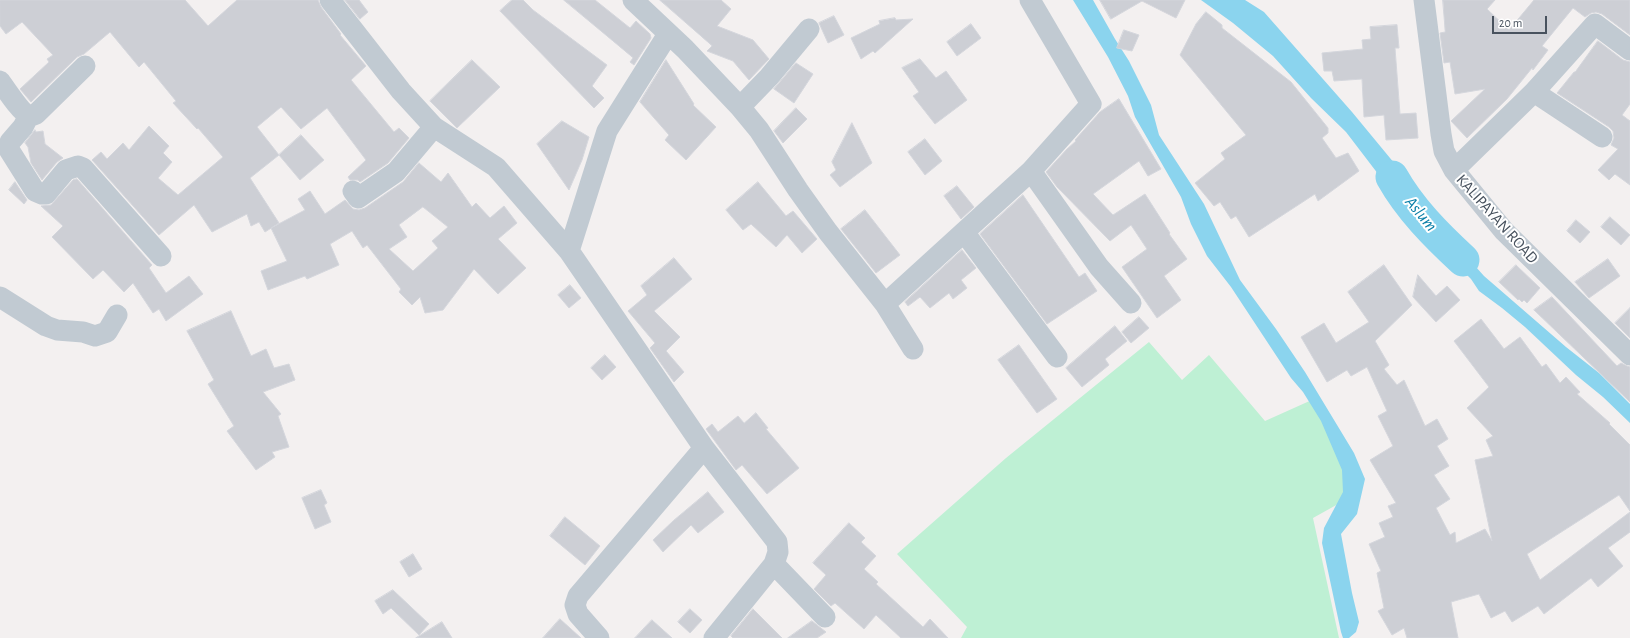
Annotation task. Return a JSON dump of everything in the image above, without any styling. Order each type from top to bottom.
[{"type":"street","points":[[330,0],[401,91],[434,127],[496,167],[569,251],[704,448],[777,542],[778,552],[774,564],[720,636]]},
{"type":"street","points":[[633,0],[685,49],[740,107],[759,130],[798,190],[828,232],[885,304],[913,350]]},
{"type":"street","points":[[885,304],[1031,171],[1091,104],[1030,0]]},
{"type":"street","name":"KALIPAYAN ROAD","points":[[1424,0],[1441,134],[1444,151],[1454,170],[1504,231],[1630,355]]},
{"type":"street","points":[[1454,170],[1534,92],[1595,24],[1630,50]]},
{"type":"street","points":[[740,107],[769,77],[809,29]]},
{"type":"street","points":[[569,251],[608,131],[668,34]]},
{"type":"street","points":[[0,81],[24,111],[36,114],[85,66]]},
{"type":"street","points":[[1534,92],[1602,137]]},
{"type":"street","points":[[24,111],[23,127],[10,142],[8,148],[35,191],[46,194],[66,170],[78,166],[83,168],[161,256]]},
{"type":"street","points":[[353,191],[358,198],[396,172],[434,127]]},
{"type":"street","points":[[1031,171],[1099,267],[1131,303]]},
{"type":"street","points":[[964,232],[1057,357]]},
{"type":"street","points":[[0,297],[46,326],[57,330],[83,332],[95,336],[107,332],[117,315]]},
{"type":"street","points":[[599,638],[578,614],[575,605],[578,596],[704,448]]},
{"type":"street","points":[[774,564],[826,617]]},
{"type":"green space","points":[[1149,342],[1182,380],[1209,355],[1265,421],[1314,399],[1356,494],[1313,518],[1339,638],[961,638],[967,627],[897,554],[1006,458]]},
{"type":"water","points":[[1073,0],[1093,0],[1129,61],[1151,105],[1159,135],[1204,204],[1240,280],[1305,372],[1354,453],[1365,479],[1357,514],[1341,534],[1359,622],[1356,632],[1349,638],[1343,638],[1341,632],[1322,543],[1324,528],[1343,492],[1342,470],[1321,421],[1303,392],[1291,378],[1231,287],[1207,256],[1191,224],[1181,197],[1135,117],[1128,96],[1108,57]]},
{"type":"water","points":[[1201,0],[1245,0],[1264,12],[1352,112],[1409,181],[1421,204],[1414,221],[1346,132],[1311,98],[1273,56],[1233,23]]},
{"type":"water","points":[[1434,220],[1484,276],[1566,347],[1599,373],[1630,404],[1630,423],[1525,327],[1479,291],[1471,279],[1428,236]]},
{"type":"building","points":[[0,0],[185,0],[208,26],[237,0],[318,0],[321,7],[341,34],[340,35],[366,66],[351,80],[394,132],[399,128],[409,138],[388,163],[360,182],[358,180],[350,180],[348,177],[366,160],[327,108],[301,129],[281,107],[257,127],[279,155],[250,178],[279,223],[265,232],[259,222],[251,226],[247,214],[212,232],[194,205],[159,235],[92,160],[101,152],[107,159],[123,143],[129,150],[149,126],[169,146],[163,153],[172,162],[158,178],[178,195],[223,157],[198,128],[197,129],[173,103],[176,101],[144,62],[139,67],[110,32],[84,54],[77,57],[31,102],[20,89],[49,62],[47,59],[53,55],[22,22],[6,34],[0,26]]},
{"type":"building","points":[[345,0],[359,0],[368,12],[360,19]]},
{"type":"building","points":[[512,0],[523,0],[533,10],[607,65],[592,86],[604,98],[594,108],[500,11]]},
{"type":"building","points":[[564,0],[595,0],[630,28],[636,21],[650,34],[651,38],[634,65],[630,62],[633,58]]},
{"type":"building","points":[[660,0],[721,0],[731,9],[717,26],[753,40],[769,59],[749,80],[733,61],[707,51],[712,46]]},
{"type":"building","points":[[1100,0],[1185,0],[1176,18],[1142,1],[1111,19]]},
{"type":"building","points":[[1443,0],[1495,0],[1487,9],[1509,30],[1534,0],[1630,0],[1630,35],[1602,14],[1596,12],[1585,17],[1573,8],[1542,46],[1548,50],[1533,70],[1532,68],[1507,99],[1467,138],[1451,121],[1485,89],[1455,94],[1450,62],[1444,63],[1440,33],[1445,32]]},
{"type":"building","points":[[1206,12],[1222,25],[1222,28],[1291,82],[1328,128],[1328,133],[1322,138],[1336,158],[1348,153],[1359,171],[1318,201],[1315,194],[1249,237],[1236,216],[1231,219],[1220,202],[1214,206],[1195,183],[1225,159],[1221,153],[1246,135],[1180,55],[1196,24]]},
{"type":"building","points":[[834,16],[844,35],[828,43],[819,23]]},
{"type":"building","points":[[895,18],[896,20],[913,19],[875,53],[873,51],[861,59],[851,38],[880,24],[879,21]]},
{"type":"building","points":[[971,24],[981,38],[957,56],[947,42]]},
{"type":"building","points":[[1397,25],[1399,48],[1395,48],[1400,114],[1416,113],[1418,138],[1386,140],[1384,115],[1364,117],[1362,79],[1334,81],[1332,71],[1324,71],[1322,53],[1363,49],[1362,40],[1371,39],[1370,27]]},
{"type":"building","points":[[1124,30],[1139,35],[1132,51],[1117,48]]},
{"type":"building","points":[[1598,41],[1623,60],[1630,62],[1630,104],[1622,115],[1630,121],[1630,185],[1615,174],[1609,180],[1598,170],[1618,149],[1611,145],[1614,138],[1613,131],[1557,93]]},
{"type":"building","points":[[920,59],[936,78],[946,71],[967,100],[935,124],[913,96],[919,92],[902,68]]},
{"type":"building","points":[[472,60],[500,87],[457,128],[430,101]]},
{"type":"building","points":[[666,60],[694,104],[693,105],[716,127],[686,160],[665,140],[669,135],[640,102]]},
{"type":"building","points":[[796,63],[813,74],[794,103],[774,89]]},
{"type":"building","points":[[1119,99],[1161,169],[1148,176],[1139,161],[1093,194],[1113,215],[1145,194],[1170,233],[1169,234],[1187,259],[1164,276],[1181,300],[1157,318],[1122,267],[1147,249],[1131,225],[1110,241],[1057,187],[1046,172],[1076,141],[1075,140],[1100,112]]},
{"type":"building","points":[[796,108],[807,119],[783,143],[774,131]]},
{"type":"building","points":[[562,121],[589,137],[582,160],[569,190],[537,144]]},
{"type":"building","points":[[852,123],[872,163],[840,187],[830,175],[836,170],[832,162]]},
{"type":"building","points":[[35,130],[36,132],[43,131],[45,144],[63,158],[57,162],[42,180],[31,163],[28,147],[25,143]]},
{"type":"building","points":[[301,135],[324,160],[300,180],[279,155]]},
{"type":"building","points":[[925,139],[942,161],[925,175],[908,152]]},
{"type":"building","points":[[419,163],[441,182],[448,173],[472,207],[476,203],[490,218],[504,206],[517,223],[498,239],[526,268],[498,294],[474,269],[443,310],[425,313],[420,297],[412,305],[399,292],[401,289],[367,245],[363,248],[352,231],[330,244],[339,265],[307,279],[305,276],[268,290],[261,271],[287,261],[271,228],[305,210],[298,199],[310,191],[325,214],[345,200],[353,209],[359,210],[365,208],[403,182]],"holes":[[[423,207],[448,227],[432,241],[438,248],[413,271],[389,249],[407,237],[399,225]]]},
{"type":"building","points":[[77,179],[152,265],[149,268],[166,293],[189,276],[203,294],[166,321],[159,309],[153,313],[133,283],[124,292],[103,270],[93,279],[52,237],[63,226],[41,206],[51,205],[73,180]]},
{"type":"building","points":[[15,182],[27,200],[24,204],[9,190]]},
{"type":"building","points":[[758,182],[786,216],[793,211],[817,239],[802,253],[787,235],[776,247],[751,224],[743,230],[726,210]]},
{"type":"building","points":[[957,186],[974,207],[961,219],[944,196]]},
{"type":"building","points":[[1023,195],[1079,277],[1085,273],[1097,291],[1047,324],[980,234]]},
{"type":"building","points":[[865,210],[900,255],[876,273],[841,229]]},
{"type":"building","points":[[1610,217],[1630,235],[1621,245],[1601,227]]},
{"type":"building","points":[[1576,220],[1590,232],[1580,243],[1567,231]]},
{"type":"building","points":[[962,250],[976,268],[961,280],[967,288],[953,299],[949,293],[930,308],[920,297],[908,306],[905,302]]},
{"type":"building","points":[[674,258],[692,279],[654,311],[680,337],[666,351],[684,372],[674,382],[650,348],[655,343],[628,311],[647,295],[641,286]]},
{"type":"building","points":[[1608,259],[1620,276],[1589,298],[1575,282]]},
{"type":"building","points":[[1384,265],[1412,305],[1375,341],[1389,365],[1384,369],[1397,385],[1404,380],[1425,426],[1437,419],[1448,439],[1437,446],[1449,466],[1434,475],[1450,499],[1436,508],[1450,535],[1455,532],[1456,543],[1485,529],[1492,541],[1475,460],[1493,456],[1486,440],[1493,436],[1467,408],[1489,387],[1454,341],[1481,319],[1504,349],[1520,337],[1542,367],[1546,364],[1560,383],[1566,377],[1580,392],[1577,394],[1610,423],[1609,424],[1630,445],[1630,511],[1619,495],[1527,554],[1540,580],[1630,512],[1630,532],[1608,548],[1623,566],[1598,587],[1591,578],[1544,614],[1538,606],[1512,622],[1505,611],[1491,618],[1479,594],[1451,602],[1458,638],[1407,638],[1404,628],[1392,635],[1378,611],[1384,608],[1377,573],[1381,571],[1369,544],[1385,537],[1379,523],[1393,517],[1388,506],[1396,503],[1370,460],[1393,446],[1378,416],[1387,411],[1367,367],[1351,376],[1347,370],[1327,382],[1301,337],[1324,323],[1336,343],[1369,322],[1348,292]]},
{"type":"building","points":[[1516,265],[1540,288],[1527,303],[1524,300],[1522,302],[1519,299],[1518,300],[1499,282]]},
{"type":"building","points":[[1418,275],[1436,296],[1447,286],[1460,300],[1436,322],[1413,297]]},
{"type":"building","points":[[570,285],[581,298],[569,308],[558,295]]},
{"type":"building","points":[[1552,297],[1617,366],[1621,363],[1630,367],[1630,402],[1534,310]]},
{"type":"building","points":[[1630,308],[1630,338],[1615,323]]},
{"type":"building","points":[[231,311],[251,356],[266,349],[274,368],[289,364],[295,380],[263,392],[281,414],[278,416],[289,447],[272,452],[275,457],[256,470],[227,431],[234,426],[208,384],[214,380],[187,331]]},
{"type":"building","points":[[1139,317],[1149,328],[1131,343],[1122,332]]},
{"type":"building","points":[[1115,326],[1127,341],[1105,359],[1109,365],[1082,387],[1066,368]]},
{"type":"building","points":[[1019,345],[1057,399],[1037,413],[998,360]]},
{"type":"building","points":[[605,355],[616,367],[602,380],[591,368]]},
{"type":"building","points":[[756,413],[768,428],[766,429],[799,468],[767,494],[742,465],[736,470],[706,429],[712,424],[718,432],[738,416],[744,423]]},
{"type":"building","points":[[321,490],[327,503],[324,505],[331,522],[315,529],[302,498]]},
{"type":"building","points":[[708,492],[724,512],[698,533],[691,525],[663,552],[653,540]]},
{"type":"building","points":[[565,517],[600,546],[585,565],[550,536]]},
{"type":"building","points":[[849,523],[865,538],[861,542],[876,556],[864,569],[878,582],[876,584],[923,627],[930,619],[948,638],[901,638],[876,615],[864,629],[835,603],[831,606],[814,589],[826,575],[813,563]]},
{"type":"building","points":[[413,554],[422,569],[409,577],[400,562]]},
{"type":"building","points":[[393,590],[429,624],[419,635],[391,608],[383,614],[375,601]]},
{"type":"building","points":[[690,609],[702,620],[690,633],[678,622]]},
{"type":"building","points":[[753,609],[782,638],[733,638],[731,636]]},
{"type":"building","points":[[560,619],[581,638],[543,638]]},
{"type":"building","points":[[652,620],[672,638],[635,638]]},
{"type":"building","points":[[812,621],[826,632],[817,638],[788,638]]},
{"type":"building","points":[[442,622],[452,638],[416,638]]},
{"type":"waterway","name":"Aslum","points":[[1392,177],[1415,211],[1463,260]]}]
